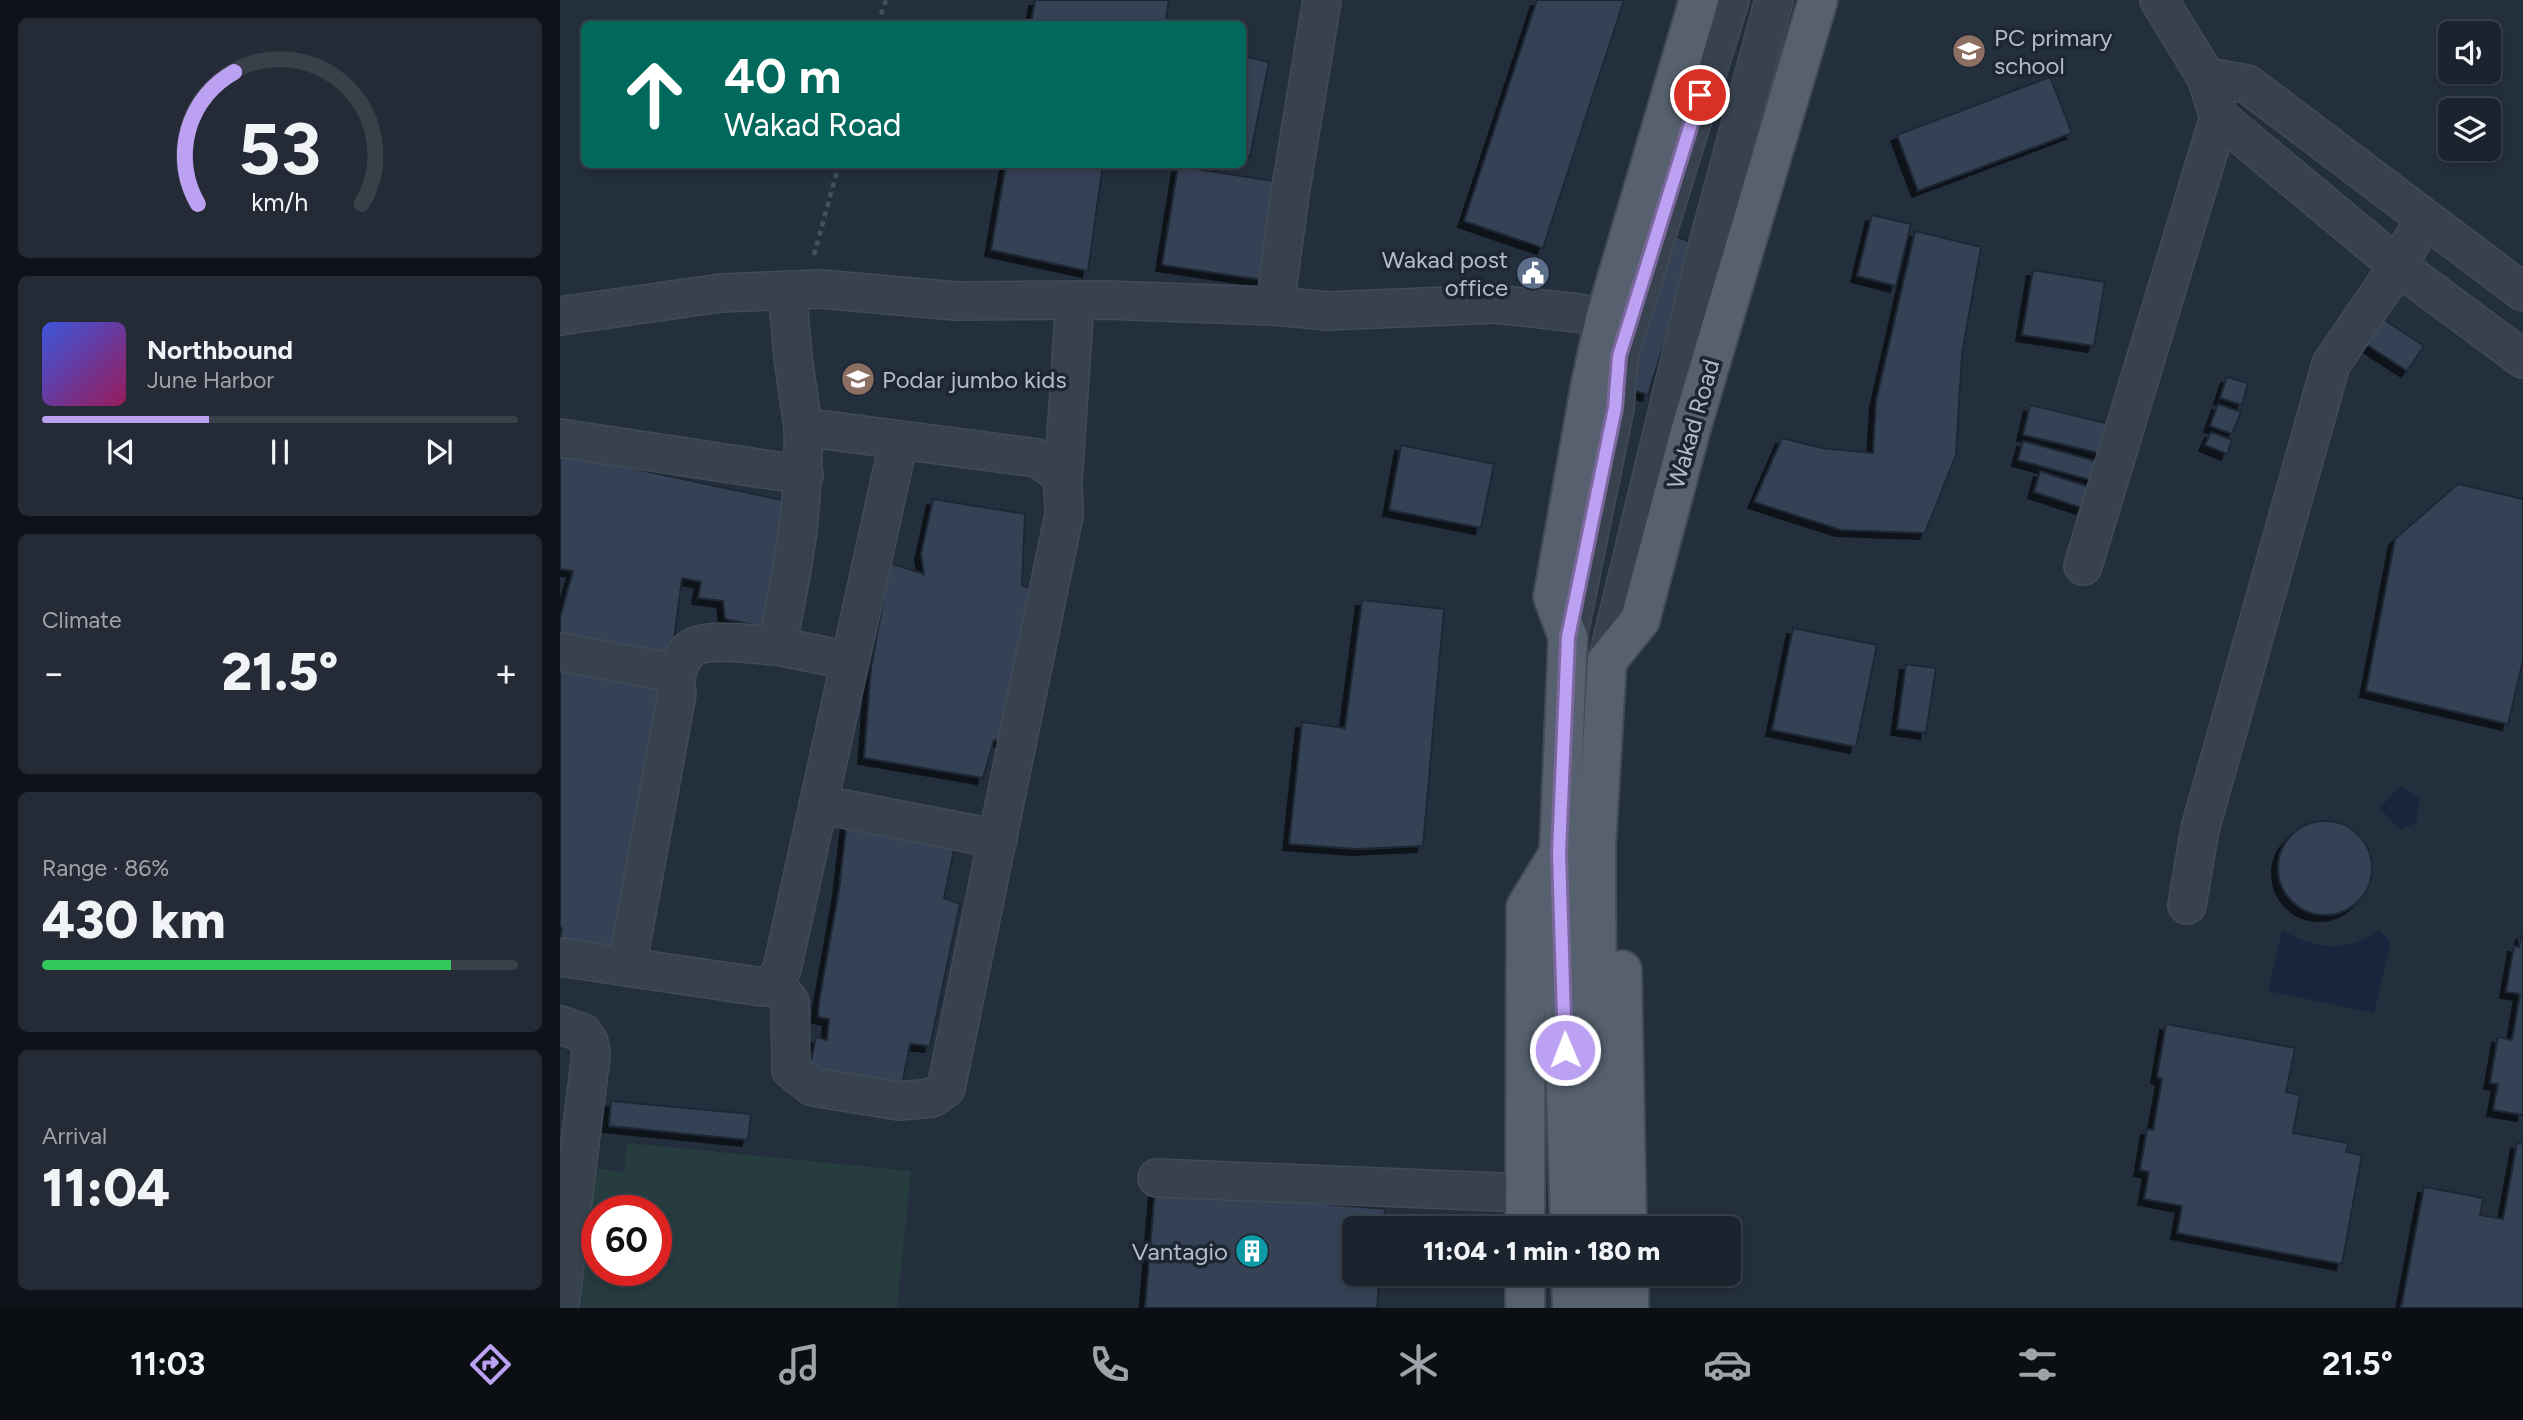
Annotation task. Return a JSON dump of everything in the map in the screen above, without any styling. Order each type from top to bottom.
[{"type":"main road","points":[[1597,1216],[1579,946],[1559,853],[1568,637],[1553,597],[1605,319],[1699,0]]},
{"type":"main road","name":"Wakad Road","points":[[1607,661],[1640,620],[1690,432],[1818,0]]},
{"type":"main road","points":[[1570,1216],[1579,946],[1596,847],[1607,661]]},
{"type":"main road","points":[[1596,847],[1620,905],[1628,1216]]},
{"type":"main road","points":[[1525,1211],[1526,907],[1559,853]]},
{"type":"main road","points":[[1525,1286],[1525,1308]]},
{"type":"main road","points":[[1571,1286],[1572,1308]]},
{"type":"main road","points":[[1599,1286],[1600,1308]]},
{"type":"main road","points":[[1629,1286],[1629,1308]]},
{"type":"street","points":[[1275,306],[1290,194],[1322,0]]},
{"type":"street","points":[[1568,637],[1615,408],[1619,356],[1730,0]]},
{"type":"street","points":[[1607,661],[1708,244],[1774,0]]},
{"type":"street","points":[[2159,0],[2206,77],[2219,117],[2398,266],[2523,359]]},
{"type":"street","points":[[2206,77],[2247,84],[2523,292]]},
{"type":"street","points":[[2083,566],[2219,117]]},
{"type":"street","points":[[2188,905],[2200,829],[2332,364],[2398,266],[2424,219]]},
{"type":"street","points":[[560,316],[721,292],[796,290],[956,301],[1075,300],[1275,306],[1328,311],[1496,304],[1578,313],[1605,319]]},
{"type":"street","points":[[777,646],[796,556],[804,475],[803,427],[793,357],[796,290]]},
{"type":"street","points":[[775,982],[790,1002],[791,1070],[813,1087],[899,1101],[932,1098],[946,1088],[1064,515],[1063,481],[1075,300]]},
{"type":"street","points":[[803,427],[1037,458],[1052,467],[1063,481]]},
{"type":"street","points":[[560,438],[804,475]]},
{"type":"street","points":[[560,957],[762,986],[775,982],[782,969],[899,440]]},
{"type":"street","points":[[627,967],[677,693],[675,681],[679,664],[688,651],[705,643],[777,646],[850,661]]},
{"type":"street","points":[[560,652],[663,671],[675,681]]},
{"type":"street","points":[[818,804],[998,839]]},
{"type":"street","points":[[560,1026],[583,1033],[589,1042],[591,1055],[560,1303]]},
{"type":"street","points":[[1157,1178],[1525,1211]]},
{"type":"path","points":[[879,21],[886,0]]},
{"type":"path","points":[[796,290],[838,168]]},
{"type":"green space","points":[[627,1143],[911,1171],[897,1308],[578,1308],[581,1278],[581,1286],[672,1286],[672,1195],[589,1195],[592,1168],[624,1172]]},
{"type":"water","points":[[2400,785],[2420,798],[2416,823],[2399,830],[2380,808]]},
{"type":"water","points":[[2379,930],[2391,942],[2374,1013],[2268,991],[2282,931],[2319,945],[2342,946],[2366,938]]},
{"type":"building","points":[[1035,0],[1169,0],[1166,21],[1032,21]]},
{"type":"building","points":[[1537,0],[1624,0],[1543,248],[1464,221]]},
{"type":"building","points":[[1246,57],[1269,62],[1250,157],[1246,156]]},
{"type":"building","points":[[2050,77],[2072,133],[1918,191],[1897,135]]},
{"type":"building","points":[[1005,168],[1102,168],[1088,271],[991,250]]},
{"type":"building","points":[[1178,168],[1279,182],[1263,280],[1162,265]]},
{"type":"building","points":[[1872,215],[1911,224],[1896,286],[1857,276]]},
{"type":"building","points":[[1915,231],[1981,247],[1962,354],[1956,455],[1925,533],[1841,530],[1754,502],[1782,438],[1822,448],[1873,453],[1876,401]]},
{"type":"building","points":[[1674,236],[1695,243],[1648,395],[1627,388]]},
{"type":"building","points":[[2033,270],[2105,282],[2094,346],[2022,335]]},
{"type":"building","points":[[2380,317],[2424,346],[2407,371],[2364,343]]},
{"type":"building","points":[[2227,377],[2248,383],[2242,405],[2220,398]]},
{"type":"building","points":[[2218,404],[2241,412],[2232,434],[2210,426]]},
{"type":"building","points":[[2030,405],[2114,425],[2107,455],[2023,435]]},
{"type":"building","points":[[2211,432],[2232,440],[2227,454],[2205,445]]},
{"type":"building","points":[[2023,441],[2103,463],[2098,482],[2018,460]]},
{"type":"building","points":[[1401,445],[1494,464],[1481,528],[1389,510]]},
{"type":"building","points":[[560,453],[791,502],[770,628],[725,619],[723,601],[698,598],[701,582],[682,578],[672,655],[560,634],[560,618],[573,571],[560,569]]},
{"type":"building","points":[[2040,471],[2089,487],[2082,508],[2034,492]]},
{"type":"building","points":[[2458,484],[2523,499],[2523,660],[2508,724],[2366,691],[2395,539]]},
{"type":"building","points":[[933,499],[1025,514],[1022,586],[1043,591],[1009,742],[994,740],[983,778],[864,758],[871,668],[890,563],[924,574],[921,554]]},
{"type":"building","points":[[1362,600],[1444,609],[1423,846],[1357,849],[1289,844],[1302,722],[1345,728]]},
{"type":"building","points":[[1793,628],[1877,645],[1856,747],[1772,730]]},
{"type":"building","points":[[1906,664],[1936,668],[1926,733],[1897,729]]},
{"type":"building","points":[[560,670],[663,690],[612,959],[560,947]]},
{"type":"building","points":[[847,820],[956,840],[944,898],[960,904],[930,1046],[910,1044],[902,1085],[809,1070],[816,1037],[827,1040],[829,1019],[818,1017],[819,1002],[839,890]]},
{"type":"building","points":[[2325,821],[2343,825],[2358,835],[2368,850],[2372,868],[2368,886],[2358,901],[2343,911],[2325,915],[2307,911],[2292,901],[2282,886],[2278,868],[2282,850],[2292,835],[2307,825]]},
{"type":"building","points":[[2522,934],[2523,1115],[2493,1110],[2498,1084],[2490,1083],[2498,1037],[2512,1040],[2520,994],[2506,992],[2514,946],[2519,947]]},
{"type":"building","points":[[2166,1024],[2295,1048],[2286,1092],[2300,1095],[2293,1133],[2348,1143],[2346,1152],[2362,1155],[2342,1264],[2177,1233],[2182,1206],[2144,1199],[2149,1172],[2140,1170],[2147,1129],[2153,1130],[2162,1079],[2157,1077]]},
{"type":"building","points":[[611,1101],[751,1114],[748,1140],[609,1126]]},
{"type":"building","points":[[2517,1143],[2523,1144],[2523,1308],[2401,1308],[2424,1187],[2483,1198],[2480,1215],[2503,1219]]},
{"type":"building","name":"Vantagio","points":[[1155,1190],[1385,1209],[1385,1216],[1342,1216],[1342,1286],[1379,1286],[1377,1308],[1145,1308]]},
{"type":"place","name":"PC primary school","points":[[1969,51]]},
{"type":"place","name":"Wakad post office","points":[[1533,273]]},
{"type":"place","name":"Podar jumbo kids","points":[[858,379]]},
{"type":"place","name":"Vantagio","points":[[1252,1251]]},
{"type":"route","points":[[1565,1050],[1559,853],[1568,637],[1615,408],[1619,356],[1700,95]]}]
